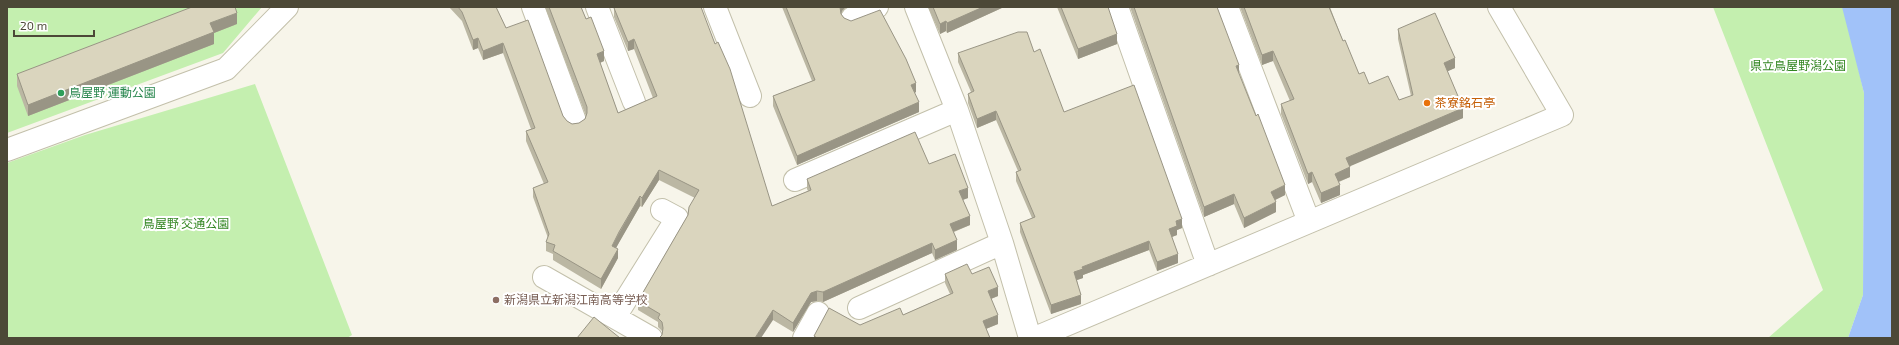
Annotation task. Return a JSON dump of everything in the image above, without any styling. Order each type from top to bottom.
[{"type":"street","points":[[7,150],[226,69],[287,7]]},
{"type":"street","points":[[533,7],[575,121]]},
{"type":"street","points":[[597,7],[634,102]]},
{"type":"street","points":[[715,7],[750,96]]},
{"type":"street","points":[[852,18],[877,7]]},
{"type":"street","points":[[916,7],[957,110],[1002,243],[1030,338]]},
{"type":"street","points":[[1117,7],[1208,265]]},
{"type":"street","points":[[1227,7],[1309,222]]},
{"type":"street","points":[[1035,338],[1562,115],[1499,7]]},
{"type":"street","points":[[795,180],[957,110]]},
{"type":"street","points":[[615,317],[677,218],[662,210]]},
{"type":"street","points":[[859,308],[1002,243]]},
{"type":"street","points":[[544,277],[651,338]]},
{"type":"street","points":[[804,338],[818,313]]},
{"type":"green space","name":"鳥屋野 運動公園","points":[[7,7],[262,7],[223,53],[7,133]]},
{"type":"green space","name":"県立鳥屋野潟公園","points":[[1713,7],[1844,7],[1864,93],[1863,295],[1848,338],[1768,338],[1823,290]]},
{"type":"green space","name":"鳥屋野 交通公園","points":[[255,84],[352,335],[347,338],[7,338],[7,163],[85,135]]},
{"type":"water","points":[[1842,7],[1892,7],[1892,338],[1848,338],[1863,295],[1864,93]]},
{"type":"building","points":[[192,7],[235,7],[237,13],[210,23],[214,32],[28,105],[17,74]]},
{"type":"building","points":[[458,7],[496,7],[506,28],[528,20],[563,116],[572,124],[579,123],[585,119],[587,107],[549,7],[581,7],[586,19],[591,17],[604,51],[597,54],[618,113],[657,96],[634,39],[628,42],[614,8],[701,7],[715,44],[718,42],[730,69],[772,206],[811,190],[807,179],[915,132],[929,164],[955,154],[968,188],[959,191],[970,216],[950,224],[957,240],[935,250],[932,243],[823,292],[817,291],[811,293],[793,323],[773,310],[755,338],[659,338],[662,335],[663,328],[662,322],[658,318],[660,314],[638,301],[688,215],[689,207],[699,190],[659,170],[642,198],[640,196],[619,232],[612,246],[618,249],[601,279],[553,251],[555,245],[546,242],[549,234],[533,188],[548,182],[526,131],[535,128],[503,43],[483,51],[478,38],[473,40],[462,12]]},
{"type":"building","points":[[786,7],[840,7],[841,14],[844,18],[851,21],[880,10],[906,59],[916,83],[911,85],[919,102],[797,156],[773,96],[815,80]]},
{"type":"building","points":[[933,7],[983,7],[947,23],[946,21],[940,24]]},
{"type":"building","points":[[1061,7],[1108,7],[1117,34],[1078,49]]},
{"type":"building","points":[[1134,7],[1217,7],[1239,65],[1236,66],[1256,116],[1258,114],[1285,185],[1271,192],[1276,202],[1244,218],[1234,194],[1204,207]]},
{"type":"building","points":[[1244,7],[1329,7],[1359,74],[1364,72],[1369,84],[1388,76],[1399,100],[1413,95],[1398,29],[1435,13],[1455,58],[1444,63],[1463,108],[1346,158],[1350,167],[1335,174],[1340,185],[1321,193],[1312,172],[1308,174],[1281,104],[1294,99],[1273,51],[1262,55]]},
{"type":"building","points":[[1018,32],[1027,32],[1034,52],[1040,49],[1064,112],[1134,85],[1182,219],[1176,221],[1177,226],[1169,229],[1178,254],[1157,262],[1149,241],[1082,267],[1083,269],[1074,272],[1081,295],[1051,305],[1020,223],[1035,217],[1016,172],[1021,170],[996,111],[977,119],[968,94],[974,91],[958,53]]},
{"type":"building","points":[[967,264],[972,274],[989,267],[998,287],[988,291],[998,315],[983,321],[990,338],[817,338],[814,336],[829,308],[860,325],[900,308],[903,315],[953,293],[945,274]]},
{"type":"building","points":[[594,317],[620,338],[577,338]]},
{"type":"place","name":"鳥屋野 運動公園","points":[[61,93]]},
{"type":"place","name":"茶寮銘石亭","points":[[1427,103]]},
{"type":"place","name":"新潟県立新潟江南高等学校","points":[[496,300]]}]
